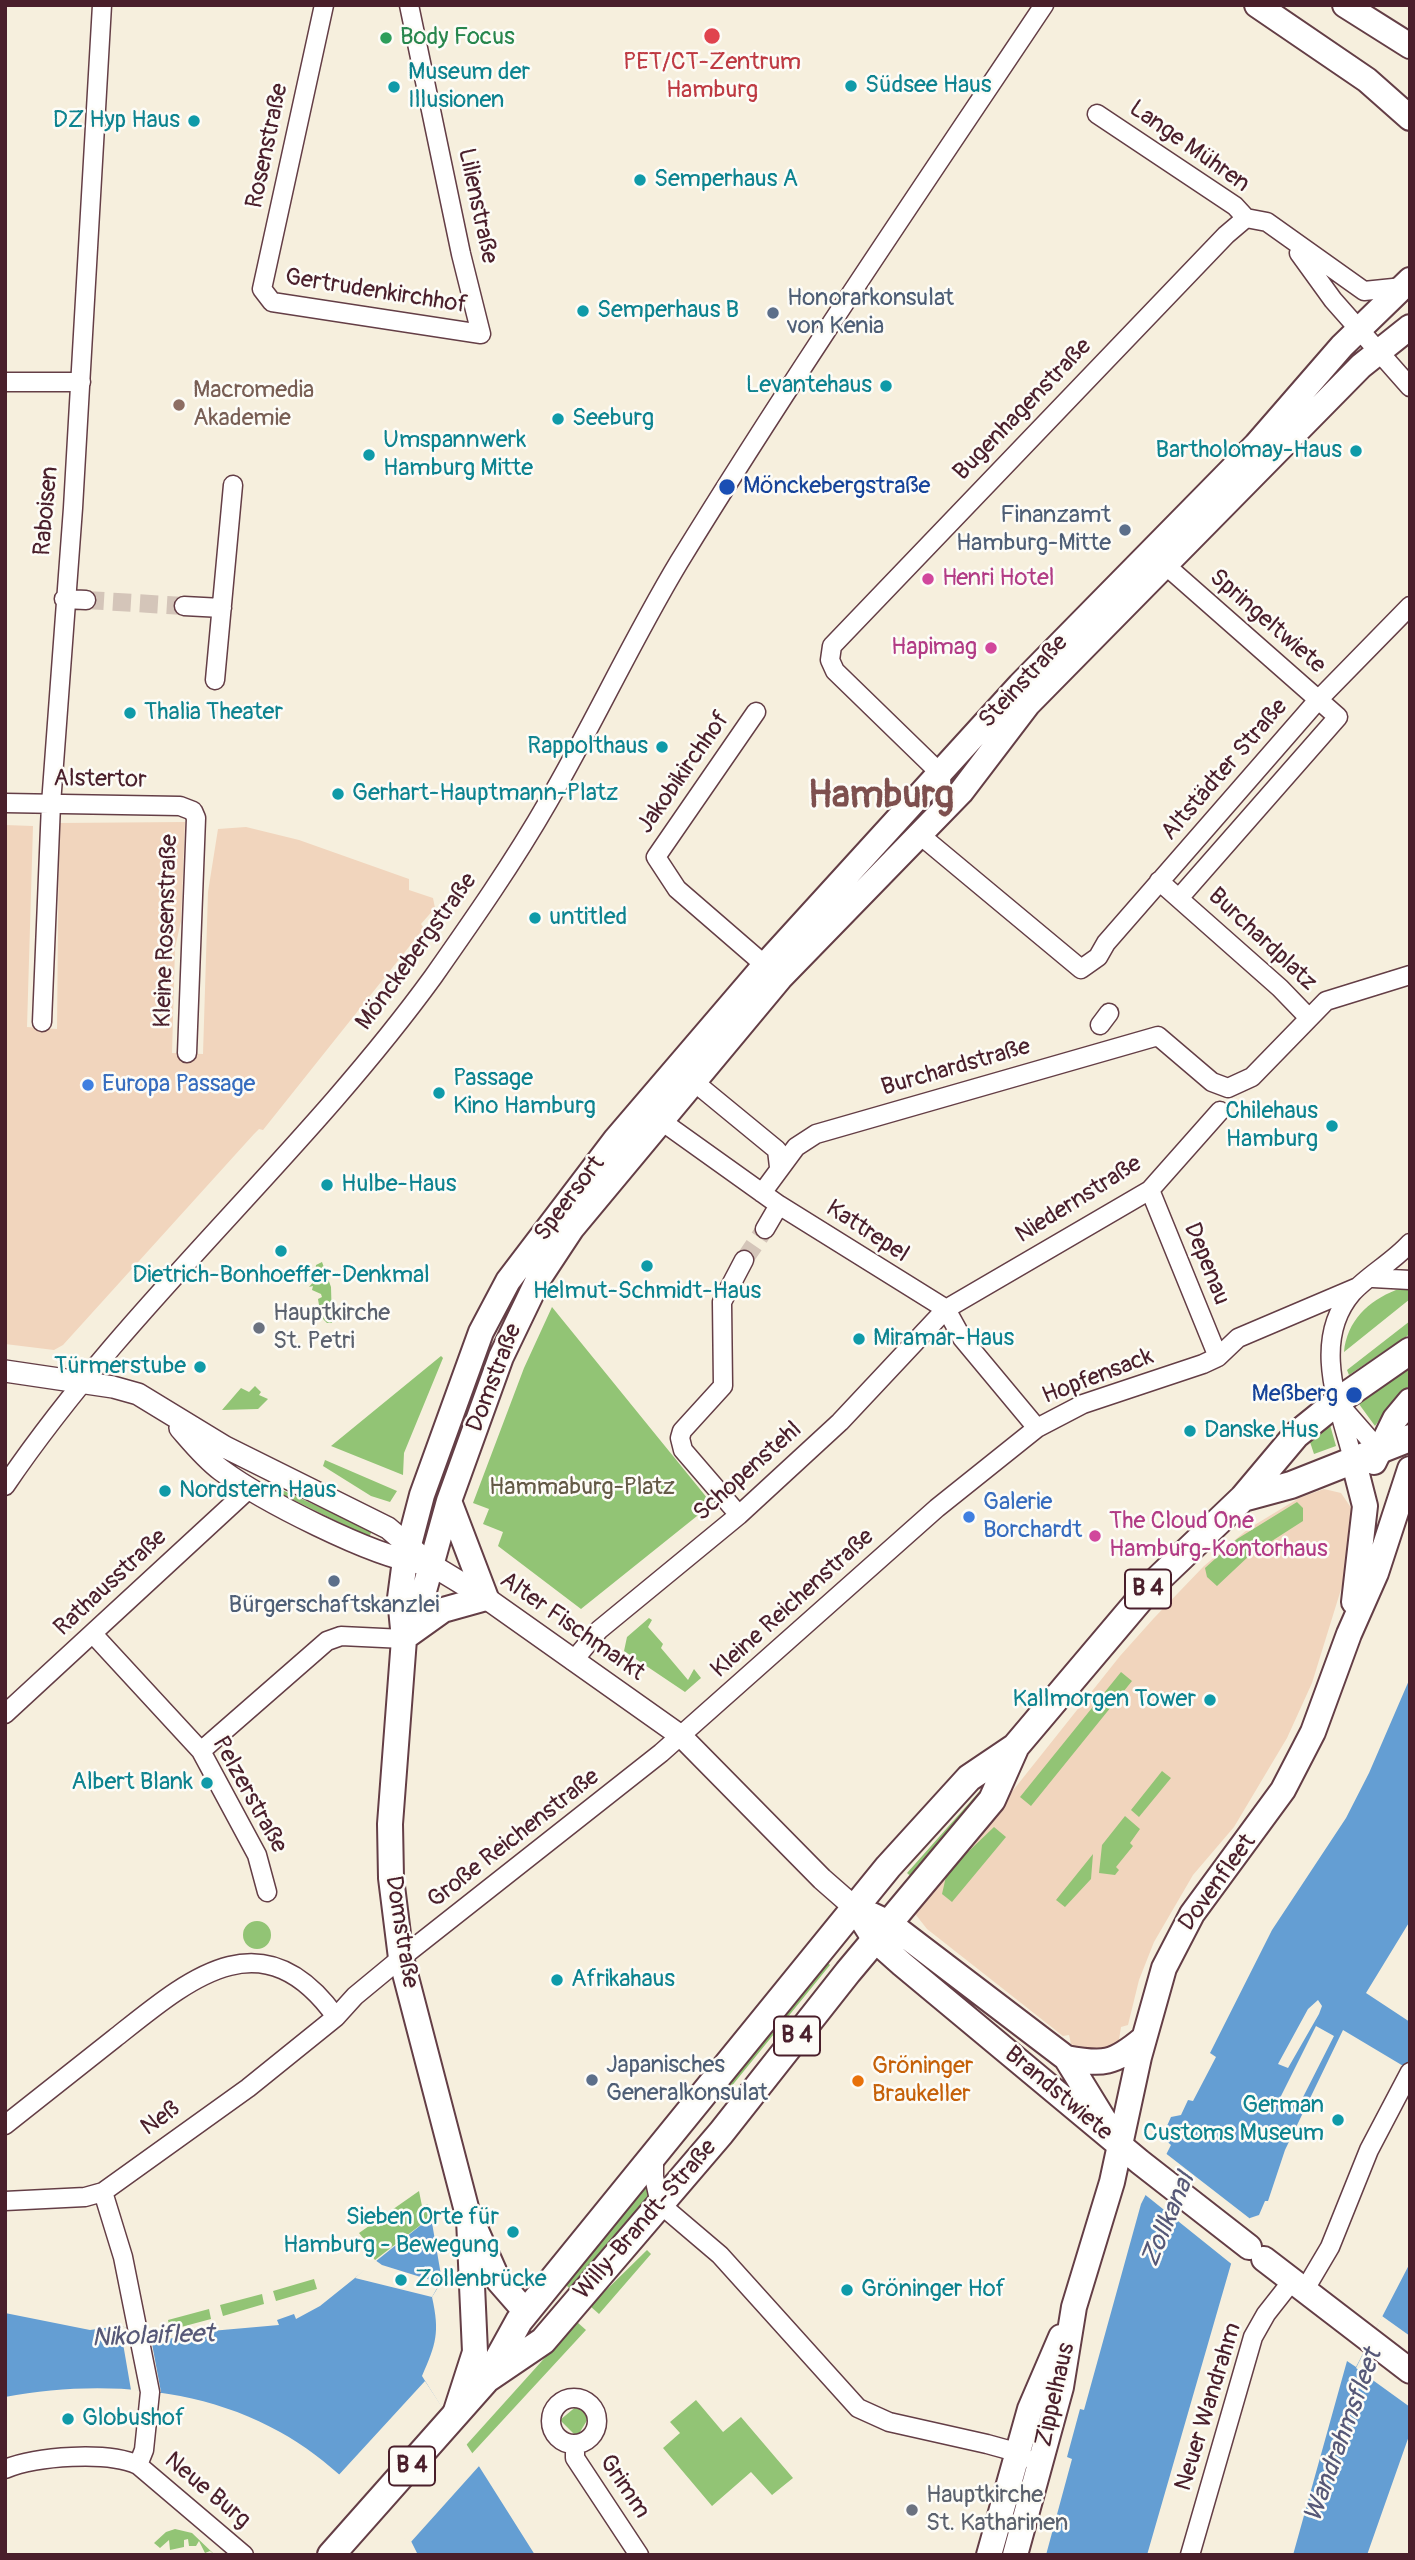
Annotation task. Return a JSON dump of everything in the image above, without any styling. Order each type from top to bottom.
[{"type":"main road","points":[[1257,5],[1367,80],[1410,118]]},
{"type":"main road","points":[[1345,5],[1410,46]]},
{"type":"main road","name":"Steinstraße","points":[[660,1120],[693,1081],[772,972],[1020,685],[1256,444],[1342,345],[1406,283]]},
{"type":"main road","name":"Steinstraße","points":[[650,1097],[772,972],[920,835],[942,812],[1028,704],[1171,570],[1379,350],[1407,336]]},
{"type":"main road","points":[[660,1120],[650,1097],[693,1081]]},
{"type":"main road","name":"Speersort","points":[[495,1305],[508,1281],[650,1097]]},
{"type":"main road","name":"Speersort","points":[[538,1278],[572,1228],[660,1120]]},
{"type":"main road","name":"Domstraße","points":[[404,1639],[416,1616],[449,1501],[501,1357],[538,1278]]},
{"type":"main road","name":"Domstraße","points":[[452,2422],[475,2353],[469,2219],[401,1958],[391,1878],[390,1824],[404,1639],[400,1598],[406,1552],[473,1352],[495,1305]]},
{"type":"main road","name":"Willy-Brandt-Straße","points":[[331,2555],[452,2422],[487,2379],[526,2312],[854,1907],[969,1779],[1016,1746],[1153,1584],[1243,1498],[1296,1435],[1338,1401],[1410,1351]]},
{"type":"main road","points":[[1379,1450],[1395,1419],[1410,1401]]},
{"type":"main road","name":"Willy-Brandt-Straße","points":[[1243,1498],[1291,1485],[1410,1438]]},
{"type":"main road","name":"Dovenfleet","points":[[1363,1493],[1379,1450]]},
{"type":"main road","name":"Dovenfleet","points":[[1349,1634],[1364,1531],[1363,1493],[1353,1459]]},
{"type":"main road","name":"Dovenfleet","points":[[1121,2146],[1143,2039],[1156,1991],[1172,1949],[1192,1914],[1261,1824],[1313,1732],[1349,1634],[1376,1573],[1410,1469]]},
{"type":"main road","points":[[404,1639],[443,1610],[486,1598],[449,1501]]},
{"type":"main road","name":"Willy-Brandt-Straße","points":[[487,2379],[543,2341],[660,2204],[992,1800],[1016,1746]]},
{"type":"main road","name":"Brandstwiete","points":[[854,1907],[1121,2146]]},
{"type":"main road","name":"Brandstwiete","points":[[882,1932],[1066,2058],[1121,2146]]},
{"type":"main road","points":[[1066,2058],[1104,2063],[1118,2058],[1143,2039]]},
{"type":"main road","points":[[1121,2146],[1369,2342],[1410,2371]]},
{"type":"main road","name":"Zippelhaus","points":[[1015,2555],[1061,2387],[1074,2307],[1121,2146]]},
{"type":"main road","name":"Domstraße","points":[[469,2219],[481,2237],[498,2280],[526,2312]]},
{"type":"main road","name":"Zippelhaus","points":[[989,2555],[1016,2452],[1040,2384],[1074,2307]]},
{"type":"street","name":"Raboisen","points":[[42,1022],[51,804],[81,382],[102,5]]},
{"type":"street","name":"Rosenstraße","points":[[265,297],[262,289],[324,5]]},
{"type":"street","name":"Lilienstraße","points":[[409,5],[461,254],[481,334]]},
{"type":"street","name":"Mönckebergstraße","points":[[5,1486],[80,1383],[338,1096],[465,932],[548,803],[678,565],[1044,5]]},
{"type":"street","name":"Lange Mühren","points":[[1097,114],[1235,206],[1246,218],[1267,222],[1364,291],[1406,283]]},
{"type":"street","name":"Bugenhagenstraße","points":[[941,774],[835,671],[830,656],[838,638],[1209,253],[1246,218]]},
{"type":"street","name":"Lange Mühren","points":[[1289,239],[1334,300],[1410,387]]},
{"type":"street","name":"Gertrudenkirchhof","points":[[265,297],[272,302],[481,334]]},
{"type":"street","points":[[5,382],[81,382]]},
{"type":"street","points":[[215,680],[233,485]]},
{"type":"street","name":"Springeltwiete","points":[[1171,570],[1338,717]]},
{"type":"street","points":[[64,599],[86,600]]},
{"type":"street","points":[[184,606],[222,608]]},
{"type":"street","name":"Altstädter Straße","points":[[920,835],[1081,969],[1098,957],[1106,943],[1318,700],[1410,606]]},
{"type":"street","name":"Jakobikirchhof","points":[[756,712],[656,857],[677,889],[772,972]]},
{"type":"street","name":"Altstädter Straße","points":[[1180,897],[1338,717]]},
{"type":"street","points":[[941,774],[942,812]]},
{"type":"street","name":"Alstertor","points":[[5,803],[180,806],[193,810]]},
{"type":"street","name":"Kleine Rosenstraße","points":[[187,1053],[196,818],[193,810]]},
{"type":"street","name":"Burchardplatz","points":[[1158,1036],[1212,1082],[1228,1088],[1252,1077],[1309,1017],[1180,897],[1165,875]]},
{"type":"street","points":[[1309,1017],[1326,1002],[1410,975]]},
{"type":"street","name":"Burchardstraße","points":[[779,1167],[796,1147],[816,1134],[1158,1036]]},
{"type":"street","points":[[693,1081],[777,1150],[779,1167],[762,1193]]},
{"type":"street","name":"Niedernstraße","points":[[946,1309],[1150,1190],[1220,1111]]},
{"type":"street","name":"Kattrepel","points":[[660,1120],[779,1205],[946,1309]]},
{"type":"street","name":"Depenau","points":[[1150,1190],[1218,1357]]},
{"type":"street","points":[[765,1228],[779,1205]]},
{"type":"street","points":[[1353,1459],[1338,1401],[1330,1347],[1337,1320],[1365,1282],[1410,1243]]},
{"type":"street","points":[[739,1515],[683,1450],[680,1438],[682,1431],[723,1386],[722,1302],[744,1260]]},
{"type":"street","points":[[1218,1357],[1238,1338],[1365,1282],[1410,1280]]},
{"type":"street","points":[[946,1309],[962,1338],[1037,1428]]},
{"type":"street","name":"Schopenstehl","points":[[573,1661],[599,1630],[739,1515],[840,1422],[946,1309]]},
{"type":"street","name":"Hopfensack","points":[[937,1508],[1037,1428],[1083,1404],[1218,1357]]},
{"type":"street","points":[[5,1371],[138,1394],[170,1416],[262,1467],[352,1508],[406,1552]]},
{"type":"street","points":[[1338,1401],[1354,1425],[1379,1450]]},
{"type":"street","points":[[170,1416],[212,1462],[250,1488],[369,1548],[406,1552]]},
{"type":"street","name":"Rathausstraße","points":[[5,1714],[250,1488]]},
{"type":"street","name":"Kleine Reichenstraße","points":[[681,1736],[937,1508]]},
{"type":"street","name":"Alter Fischmarkt","points":[[406,1552],[486,1598],[681,1736]]},
{"type":"street","name":"Pelzerstraße","points":[[93,1634],[201,1751],[257,1855],[267,1892]]},
{"type":"street","points":[[201,1751],[327,1641],[341,1636],[404,1639]]},
{"type":"street","name":"Brandstwiete","points":[[681,1736],[822,1879],[854,1907]]},
{"type":"street","name":"Große Reichenstraße","points":[[248,2088],[336,2017],[355,1996],[401,1958],[681,1736]]},
{"type":"street","points":[[5,2124],[166,1997],[207,1972],[226,1965],[251,1963],[271,1967],[293,1977],[314,1992],[336,2017]]},
{"type":"street","name":"Neuer Wandrahm","points":[[1190,2555],[1253,2337],[1261,2322],[1298,2286],[1330,2247],[1369,2150],[1410,2072]]},
{"type":"street","name":"Neß","points":[[103,2192],[248,2088]]},
{"type":"street","points":[[654,2154],[654,2177],[660,2204],[720,2255],[858,2407],[889,2422],[1016,2452],[1030,2465],[1035,2483]]},
{"type":"street","points":[[5,2201],[85,2197],[103,2192],[123,2257],[150,2392],[148,2428],[138,2465],[124,2459],[71,2458],[47,2459],[5,2469]]},
{"type":"street","name":"Grimm","points":[[575,2444],[575,2458],[639,2555]]},
{"type":"street","name":"Neue Burg","points":[[138,2465],[244,2555]]},
{"type":"shaded area","points":[[185,822],[181,921],[175,948],[172,1053],[203,1054],[208,892],[218,829],[246,827],[299,840],[409,879],[409,890],[433,898],[435,908],[421,924],[424,928],[263,1130],[259,1129],[254,1134],[63,1345],[54,1350],[5,1344],[5,825],[33,826],[27,1027],[57,1029],[59,823]]},
{"type":"shaded area","points":[[1324,1489],[1341,1493],[1356,1515],[1347,1570],[1312,1683],[1287,1738],[1234,1827],[1193,1875],[1154,1942],[1139,1980],[1128,2025],[1121,2027],[1118,2046],[1088,2054],[1071,2044],[1069,2035],[1063,2036],[927,1929],[916,1915],[917,1911],[1120,1656],[1204,1566],[1248,1529],[1299,1498]]},
{"type":"green space","points":[[322,1262],[331,1287],[332,1323],[327,1323],[321,1317],[322,1305],[319,1305],[318,1299],[322,1297],[321,1294],[312,1290],[313,1286],[309,1287],[315,1280],[320,1281],[315,1277],[316,1265]]},
{"type":"green space","points":[[1396,1290],[1410,1290],[1410,1299],[1344,1352],[1349,1331],[1361,1313],[1376,1300]]},
{"type":"green space","name":"Hammaburg-Platz","points":[[552,1307],[712,1504],[581,1609],[498,1546],[503,1532],[483,1524],[489,1509],[473,1503],[524,1368]]},
{"type":"green space","points":[[1410,1321],[1410,1334],[1349,1375],[1347,1370]]},
{"type":"green space","points":[[441,1356],[443,1358],[404,1453],[403,1475],[331,1446]]},
{"type":"green space","points":[[482,1365],[487,1366],[438,1509],[433,1506]]},
{"type":"green space","points":[[1410,1368],[1410,1385],[1393,1401],[1375,1426],[1359,1404]]},
{"type":"green space","points":[[255,1386],[261,1392],[259,1395],[268,1399],[258,1409],[222,1410],[241,1388],[249,1392]]},
{"type":"green space","points":[[1330,1425],[1336,1446],[1314,1454],[1310,1442]]},
{"type":"green space","points":[[325,1460],[397,1491],[390,1502],[371,1496],[323,1466]]},
{"type":"green space","points":[[269,1484],[372,1531],[369,1537],[267,1487]]},
{"type":"green space","points":[[1297,1502],[1303,1508],[1303,1521],[1250,1555],[1217,1586],[1207,1577],[1205,1568],[1237,1539]]},
{"type":"green space","points":[[649,1618],[652,1620],[648,1627],[663,1644],[661,1648],[688,1680],[694,1669],[701,1678],[685,1692],[624,1651],[627,1637]]},
{"type":"green space","points":[[1121,1672],[1132,1681],[1031,1806],[1020,1797]]},
{"type":"green space","points":[[1162,1771],[1171,1778],[1139,1817],[1131,1810]]},
{"type":"green space","points":[[987,1783],[991,1786],[915,1880],[907,1873]]},
{"type":"green space","points":[[1125,1816],[1140,1829],[1130,1843],[1133,1846],[1116,1867],[1119,1870],[1115,1875],[1099,1873],[1102,1845]]},
{"type":"green space","points":[[994,1827],[1006,1837],[952,1902],[942,1894],[947,1872]]},
{"type":"green space","points":[[1093,1854],[1091,1879],[1065,1907],[1056,1900]]},
{"type":"green space","points":[[257,1921],[267,1925],[271,1935],[267,1945],[257,1949],[247,1945],[243,1935],[247,1925]]},
{"type":"green space","points":[[826,1961],[830,1965],[722,2098],[719,2095]]},
{"type":"green space","points":[[645,2184],[648,2187],[648,2197],[569,2288],[565,2284]]},
{"type":"green space","points":[[419,2191],[422,2206],[428,2204],[431,2217],[375,2260],[367,2250],[370,2247],[359,2233]]},
{"type":"green space","points":[[647,2250],[651,2254],[599,2314],[590,2306]]},
{"type":"green space","points":[[314,2279],[317,2289],[276,2301],[273,2291]]},
{"type":"green space","points":[[262,2294],[264,2304],[223,2316],[220,2305]]},
{"type":"green space","points":[[209,2309],[211,2319],[170,2330],[168,2320]]},
{"type":"green space","points":[[577,2322],[586,2330],[466,2460],[459,2453]]},
{"type":"green space","points":[[696,2400],[723,2432],[741,2417],[793,2478],[772,2495],[751,2472],[712,2506],[663,2448],[680,2433],[670,2422]]},
{"type":"green space","points":[[578,2405],[589,2417],[577,2437],[560,2420]]},
{"type":"green space","points":[[175,2529],[192,2533],[215,2555],[210,2551],[205,2553],[199,2541],[196,2546],[189,2546],[188,2539],[184,2540],[184,2547],[170,2550],[169,2540],[160,2548],[154,2543],[166,2532]]},
{"type":"water","name":"Zollkanal","points":[[1410,1678],[1410,1921],[1366,1993],[1410,2022],[1410,2070],[1343,2030],[1285,2150],[1268,2201],[1265,2201],[1259,2215],[1250,2218],[1231,2264],[1147,2555],[1046,2555],[1072,2459],[1067,2457],[1080,2409],[1084,2410],[1141,2204],[1171,2145],[1162,2137],[1171,2117],[1181,2115],[1188,2100],[1193,2101],[1216,2057],[1210,2053],[1272,1930],[1346,1818],[1369,1773]],"holes":[[[1318,2000],[1322,2006],[1288,2068],[1278,2064],[1308,2009]]]},
{"type":"water","points":[[431,2217],[442,2281],[432,2297],[436,2320],[435,2338],[422,2376],[535,2555],[418,2555],[411,2541],[315,2455],[280,2432],[215,2405],[181,2396],[110,2388],[5,2397],[5,2313],[90,2330],[120,2326],[150,2333],[152,2342],[211,2331],[279,2325],[277,2320],[294,2314],[296,2319],[320,2306]]},
{"type":"water","name":"Wandrahmsfleet","points":[[1410,2263],[1410,2433],[1367,2555],[1293,2555],[1347,2361],[1356,2367]]},
{"type":"pier","points":[[1316,2026],[1334,2036],[1298,2107],[1280,2098]]},
{"type":"pier","points":[[1164,2152],[1253,2221],[1234,2266],[1143,2193]]},
{"type":"pier","name":"Zollenbrücke","points":[[375,2260],[382,2265],[440,2283],[432,2297],[355,2278]]},
{"type":"pier","points":[[1382,2316],[1410,2336],[1410,2407],[1356,2368]]},
{"type":"pier","points":[[120,2326],[150,2333],[161,2392],[131,2390]]},
{"type":"pier","points":[[425,2381],[480,2465],[410,2543],[336,2478]]},
{"type":"tunnel","points":[[86,600],[184,606]]},
{"type":"tunnel","points":[[744,1260],[765,1229]]},
{"type":"place","name":"PET/CT-Zentrum Hamburg","points":[[712,36]]},
{"type":"place","name":"Body Focus","points":[[386,38]]},
{"type":"place","name":"Südsee Haus","points":[[851,86]]},
{"type":"place","name":"Museum der Illusionen","points":[[394,87]]},
{"type":"place","name":"DZ Hyp Haus","points":[[194,121]]},
{"type":"place","name":"Semperhaus A","points":[[640,180]]},
{"type":"place","name":"Semperhaus B","points":[[583,311]]},
{"type":"place","name":"Honorarkonsulat von Kenia","points":[[773,313]]},
{"type":"place","name":"Levantehaus","points":[[886,386]]},
{"type":"place","name":"Macromedia Akademie","points":[[179,405]]},
{"type":"place","name":"Seeburg","points":[[558,419]]},
{"type":"place","name":"Bartholomay-Haus","points":[[1356,451]]},
{"type":"place","name":"Umspannwerk Hamburg Mitte","points":[[369,455]]},
{"type":"place","name":"Mönckebergstraße","points":[[727,487]]},
{"type":"place","name":"Finanzamt Hamburg-Mitte","points":[[1125,530]]},
{"type":"place","name":"Henri Hotel","points":[[928,579]]},
{"type":"place","name":"Hapimag","points":[[991,648]]},
{"type":"place","name":"Thalia Theater","points":[[130,713]]},
{"type":"place","name":"Rappolthaus","points":[[662,747]]},
{"type":"place","name":"Gerhart-Hauptmann-Platz","points":[[338,794]]},
{"type":"place","name":"untitled","points":[[535,918]]},
{"type":"place","name":"Europa Passage","points":[[88,1085]]},
{"type":"place","name":"Passage Kino Hamburg","points":[[439,1093]]},
{"type":"place","name":"Chilehaus Hamburg","points":[[1332,1126]]},
{"type":"place","name":"Hulbe-Haus","points":[[327,1185]]},
{"type":"place","name":"Dietrich-Bonhoeffer-Denkmal","points":[[281,1251]]},
{"type":"place","name":"Helmut-Schmidt-Haus","points":[[647,1266]]},
{"type":"place","name":"Hauptkirche St. Petri","points":[[259,1328]]},
{"type":"place","name":"Miramar-Haus","points":[[859,1339]]},
{"type":"place","name":"Türmerstube","points":[[200,1367]]},
{"type":"place","name":"Meßberg","points":[[1354,1395]]},
{"type":"place","name":"Danske Hus","points":[[1190,1431]]},
{"type":"place","name":"Nordstern Haus","points":[[165,1491]]},
{"type":"place","name":"Galerie Borchardt","points":[[969,1517]]},
{"type":"place","name":"The Cloud One Hamburg-Kontorhaus","points":[[1095,1536]]},
{"type":"place","name":"Bürgerschaftskanzlei","points":[[334,1581]]},
{"type":"place","name":"Kallmorgen Tower","points":[[1210,1700]]},
{"type":"place","name":"Albert Blank","points":[[207,1783]]},
{"type":"place","name":"Afrikahaus","points":[[557,1980]]},
{"type":"place","name":"Japanisches Generalkonsulat","points":[[592,2080]]},
{"type":"place","name":"Gröninger Braukeller","points":[[858,2081]]},
{"type":"place","name":"German Customs Museum","points":[[1338,2120]]},
{"type":"place","name":"Sieben Orte für Hamburg - Bewegung","points":[[513,2232]]},
{"type":"place","name":"Zollenbrücke","points":[[401,2280]]},
{"type":"place","name":"Gröninger Hof","points":[[847,2290]]},
{"type":"place","name":"Globushof","points":[[68,2419]]},
{"type":"place","name":"Hauptkirche St. Katharinen","points":[[912,2510]]},
{"type":"district","name":"Hamburg","points":[[881,797]]},
{"type":"water label","name":"Nikolaifleet","points":[[153,2337]]}]
